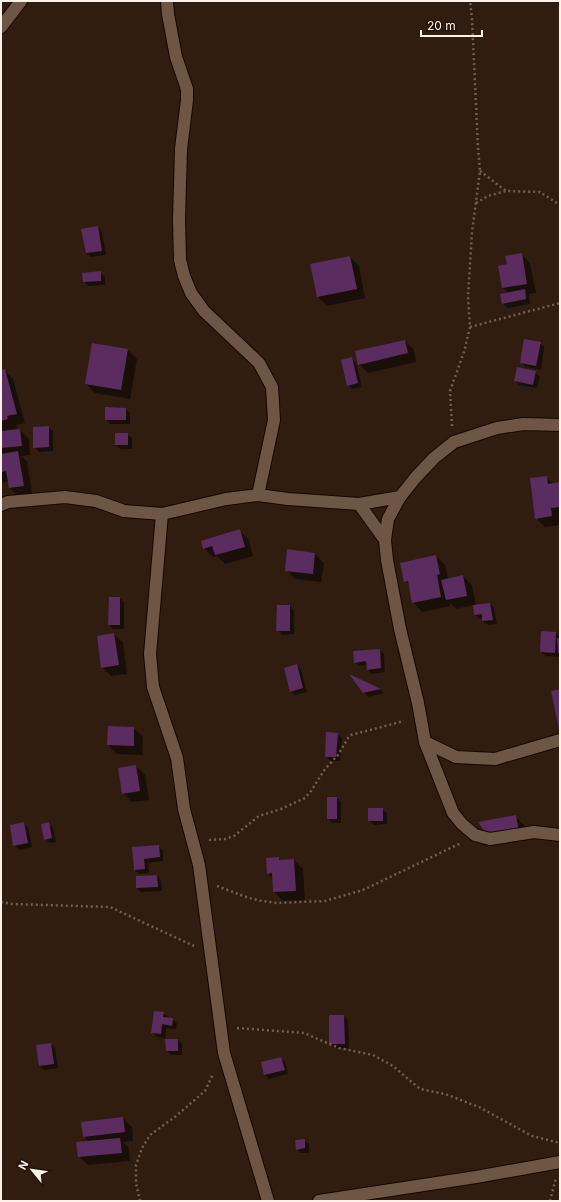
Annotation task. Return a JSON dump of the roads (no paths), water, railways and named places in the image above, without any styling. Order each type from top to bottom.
[{"type":"street","points":[[1,27],[21,1]]},
{"type":"street","points":[[167,1],[176,57],[187,89],[181,150],[179,219],[180,260],[184,276],[191,293],[204,311],[259,363],[272,387],[274,420],[258,495]]},
{"type":"street","points":[[560,424],[523,424],[497,428],[454,442],[434,458],[400,497],[388,519],[385,540],[387,560],[400,629],[425,742],[453,813],[462,824],[475,835],[490,839],[534,832],[560,835]]},
{"type":"street","points":[[1,505],[8,502],[65,497],[96,501],[124,511],[162,514],[226,499],[258,495],[288,499],[359,504],[400,497]]},
{"type":"street","points":[[359,504],[385,540]]},
{"type":"street","points":[[162,514],[150,654],[153,687],[177,758],[184,809],[202,880],[210,954],[224,1053],[268,1201]]},
{"type":"street","points":[[425,742],[456,757],[495,759],[560,740]]},
{"type":"street","points":[[319,1201],[476,1177],[559,1167]]}]
